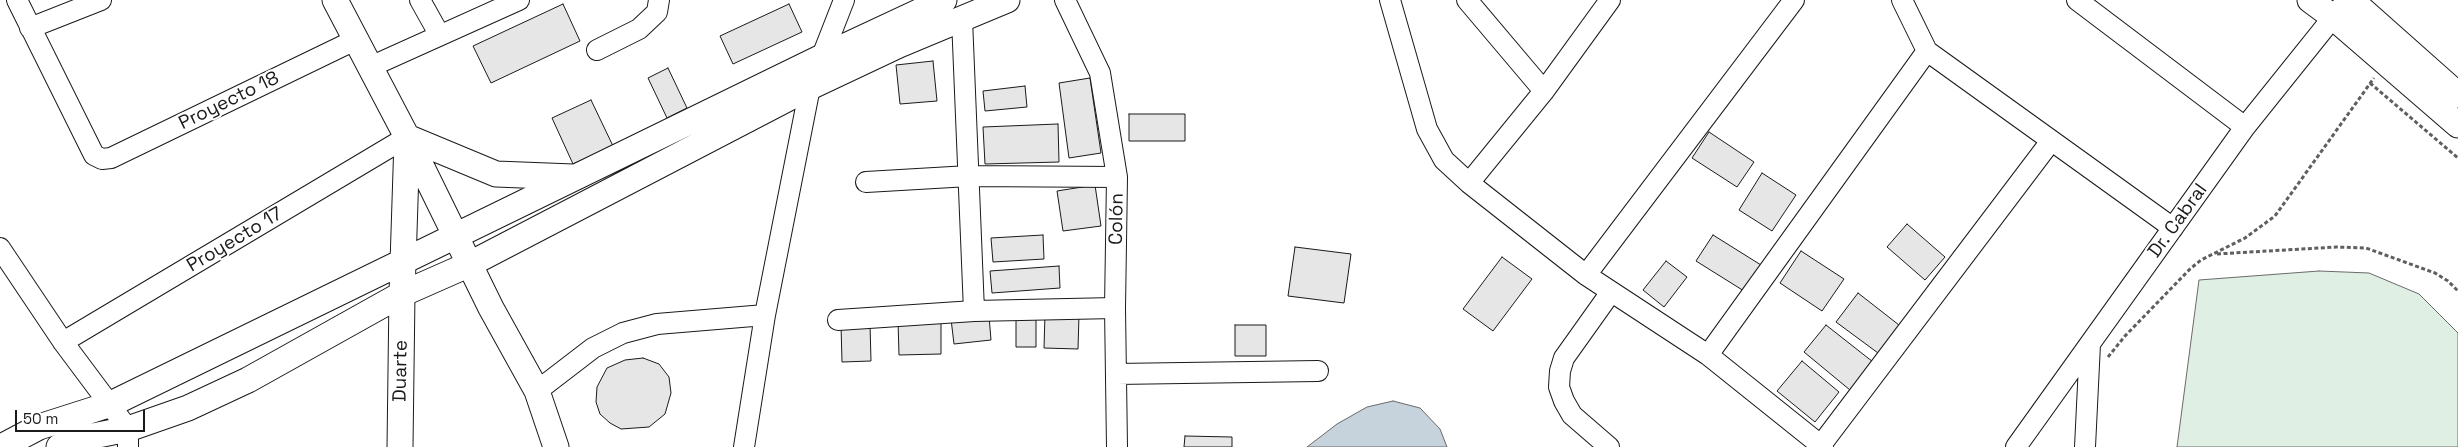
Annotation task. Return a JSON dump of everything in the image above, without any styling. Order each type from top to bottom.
[{"type":"main road","points":[[335,0],[407,137],[491,308],[537,391],[556,447]]},
{"type":"main road","points":[[1,447],[39,426],[111,404],[820,58],[944,0]]},
{"type":"main road","points":[[60,447],[83,438],[128,438],[248,380],[402,294],[470,264],[810,87],[899,45],[1007,0]]},
{"type":"main road","points":[[2310,0],[2340,9],[2385,62],[2458,126]]},
{"type":"main road","points":[[2351,0],[2458,95]]},
{"type":"main road","points":[[407,137],[496,174],[576,177]]},
{"type":"main road","name":"Duarte","points":[[400,447],[407,137]]},
{"type":"main road","points":[[270,326],[287,359]]},
{"type":"street","points":[[18,0],[30,28],[101,0]]},
{"type":"street","points":[[420,0],[439,34]]},
{"type":"street","points":[[370,67],[439,34],[519,0]]},
{"type":"street","points":[[597,50],[639,29],[657,12],[659,0]]},
{"type":"street","points":[[744,447],[765,315],[810,87],[844,0]]},
{"type":"street","name":"Colón","points":[[1065,0],[1100,74],[1117,177],[1115,308],[1117,447]]},
{"type":"street","points":[[1390,0],[1426,129],[1444,160],[1586,276],[1708,355],[1822,446],[2051,140]]},
{"type":"street","points":[[1467,0],[1544,91]]},
{"type":"street","points":[[1469,182],[1544,91],[1610,0]]},
{"type":"street","points":[[1586,276],[1794,0]]},
{"type":"street","points":[[1902,0],[1926,51],[2173,228]]},
{"type":"street","points":[[2077,0],[2245,127]]},
{"type":"street","name":"Dr. Cabral","points":[[2016,447],[2245,127],[2340,9]]},
{"type":"street","points":[[962,19],[974,310]]},
{"type":"street","name":"Proyecto 18","points":[[30,28],[94,155],[102,159],[111,158],[355,40]]},
{"type":"street","points":[[1708,355],[1926,51]]},
{"type":"street","name":"Proyecto 17","points":[[63,342],[407,137]]},
{"type":"street","points":[[866,182],[969,176],[1117,177]]},
{"type":"street","points":[[0,248],[63,342],[111,404],[128,438]]},
{"type":"street","points":[[1609,447],[1572,415],[1564,401],[1559,386],[1560,371],[1564,358],[1611,292]]},
{"type":"street","points":[[838,320],[974,310],[1115,308]]},
{"type":"street","points":[[537,391],[593,348],[623,333],[658,324],[765,315]]},
{"type":"street","points":[[2085,447],[2090,344]]},
{"type":"street","points":[[1116,374],[1318,371]]},
{"type":"path","points":[[2088,383],[2125,336],[2190,269],[2213,254],[2246,238],[2275,216],[2385,62]]},
{"type":"path","points":[[2370,83],[2458,158]]},
{"type":"path","points":[[2213,254],[2336,247],[2366,248],[2435,273],[2448,281],[2458,291]]},
{"type":"green space","points":[[2319,271],[2369,273],[2419,294],[2458,333],[2458,447],[2177,447],[2199,280]]},
{"type":"shaded area","points":[[1393,401],[1420,408],[1440,429],[1447,447],[1307,447],[1337,424],[1367,407]]},
{"type":"building","points":[[563,4],[580,41],[491,83],[473,46]]},
{"type":"building","points":[[789,4],[802,32],[733,64],[720,36]]},
{"type":"building","points":[[933,61],[937,101],[900,104],[896,65]]},
{"type":"building","points":[[668,68],[687,108],[667,118],[648,78]]},
{"type":"building","points":[[1090,78],[1101,153],[1069,158],[1059,83]]},
{"type":"building","points":[[1025,86],[1027,107],[985,111],[983,91]]},
{"type":"building","points":[[591,100],[613,146],[573,164],[552,118]]},
{"type":"building","points":[[1129,114],[1185,114],[1185,141],[1129,141]]},
{"type":"building","points":[[1058,124],[1059,162],[985,164],[983,127]]},
{"type":"building","points":[[1709,132],[1754,162],[1737,187],[1692,158]]},
{"type":"building","points":[[1762,173],[1796,195],[1772,231],[1739,210]]},
{"type":"building","points":[[1095,185],[1101,226],[1063,231],[1057,191]]},
{"type":"building","points":[[1907,224],[1945,257],[1925,280],[1887,247]]},
{"type":"building","points":[[1043,235],[1044,259],[993,262],[991,238]]},
{"type":"building","points":[[1713,235],[1761,265],[1744,291],[1696,261]]},
{"type":"building","points":[[1295,247],[1351,254],[1344,303],[1288,296]]},
{"type":"building","points":[[1801,251],[1844,279],[1822,311],[1780,283]]},
{"type":"building","points":[[1502,257],[1532,279],[1493,331],[1463,309]]},
{"type":"building","points":[[1666,261],[1687,277],[1664,307],[1643,290]]},
{"type":"building","points":[[1059,266],[1060,288],[992,293],[990,271]]},
{"type":"building","points":[[1858,293],[1899,325],[1878,353],[1836,322]]},
{"type":"building","points":[[1045,314],[1079,315],[1078,349],[1044,348]]},
{"type":"building","points":[[989,316],[991,340],[954,344],[951,319]]},
{"type":"building","points":[[1016,317],[1036,317],[1036,347],[1016,347]]},
{"type":"building","points":[[941,320],[941,354],[899,355],[898,321]]},
{"type":"building","points":[[870,324],[871,361],[842,362],[841,325]]},
{"type":"building","points":[[1235,325],[1266,325],[1266,356],[1235,356]]},
{"type":"building","points":[[1826,325],[1873,362],[1850,390],[1804,352]]},
{"type":"building","points":[[643,358],[659,364],[669,377],[671,393],[665,414],[649,427],[621,429],[610,423],[600,414],[596,402],[597,387],[607,368],[625,360]]},
{"type":"building","points":[[1802,361],[1839,392],[1815,422],[1777,391]]},
{"type":"building","points":[[1185,436],[1232,437],[1232,447],[1184,447]]}]
